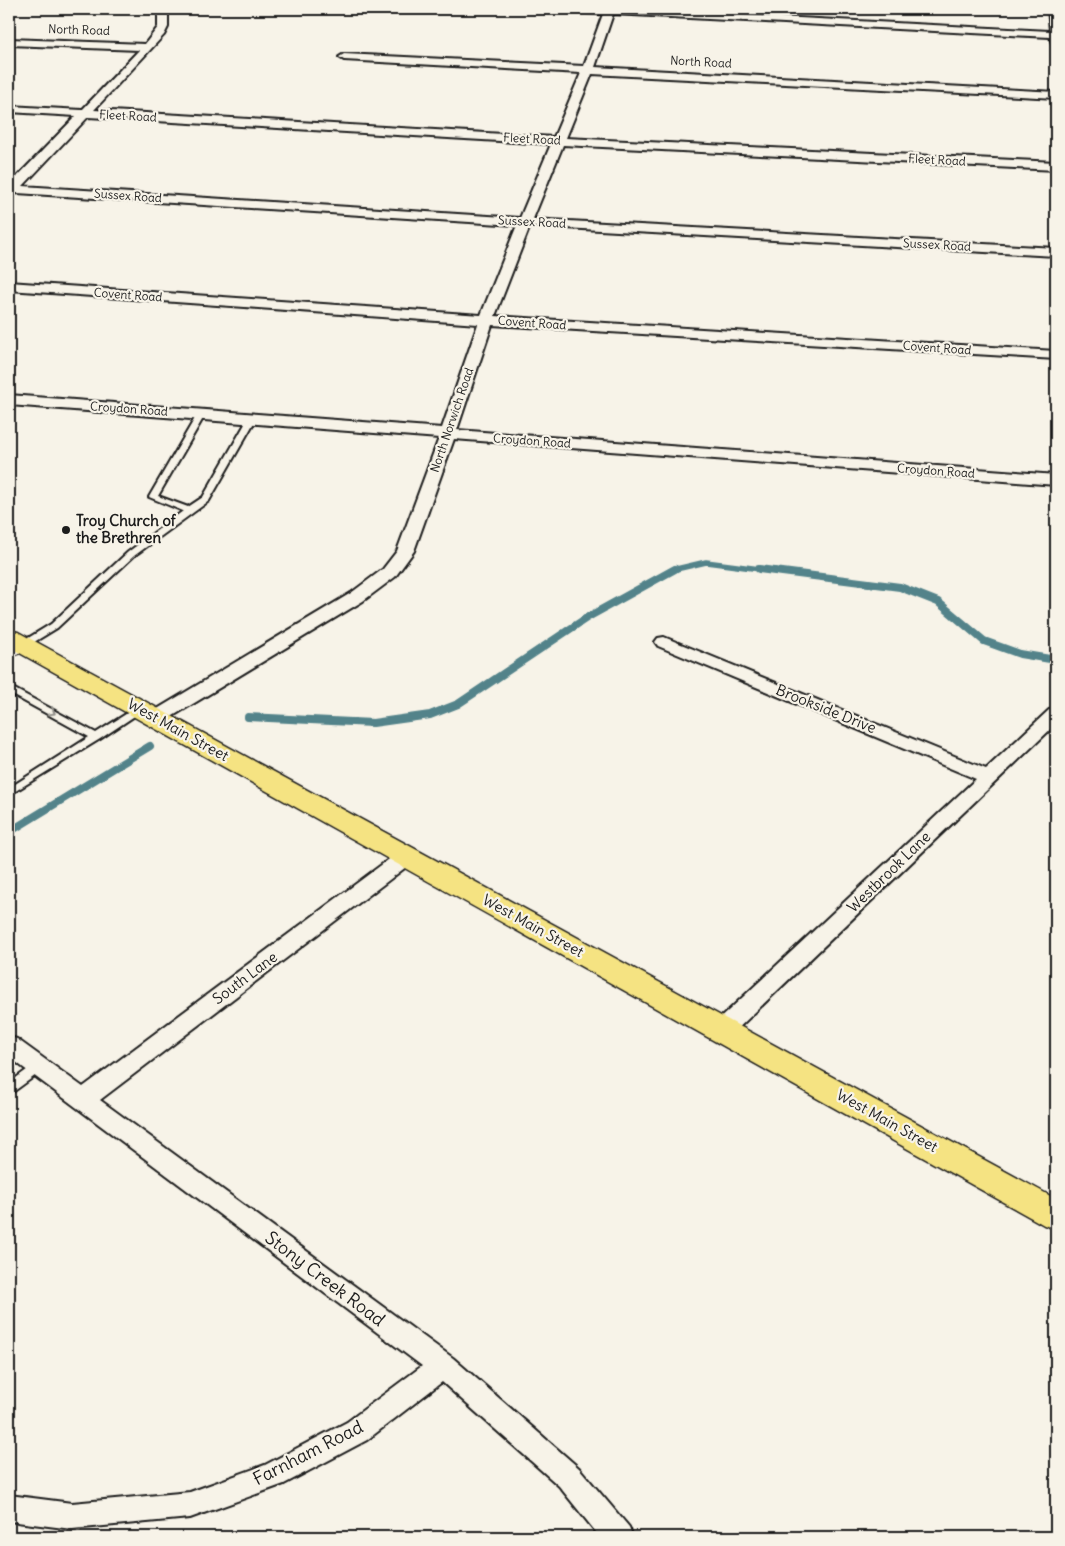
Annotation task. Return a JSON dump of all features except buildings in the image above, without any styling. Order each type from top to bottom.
[{"type":"main road","name":"West Main Street","points":[[13,645],[148,714],[1056,1215]]},
{"type":"street","points":[[10,190],[160,35],[163,27],[163,9]]},
{"type":"street","points":[[569,9],[1055,38],[1053,9]]},
{"type":"street","name":"North Norwich Road","points":[[148,714],[357,597],[389,573],[405,551],[448,434],[486,320],[560,141],[610,10]]},
{"type":"street","name":"North Road","points":[[9,42],[148,47]]},
{"type":"street","name":"North Road","points":[[344,57],[1056,95]]},
{"type":"street","name":"Fleet Road","points":[[9,109],[560,141],[1056,166]]},
{"type":"street","name":"Sussex Road","points":[[10,190],[1056,252]]},
{"type":"street","name":"Covent Road","points":[[9,286],[486,320],[1056,356]]},
{"type":"street","name":"Croydon Road","points":[[9,400],[1056,480]]},
{"type":"street","name":"Brookside Drive","points":[[664,642],[989,777]]},
{"type":"street","name":"Westbrook Lane","points":[[722,1030],[1056,714]]},
{"type":"street","name":"South Lane","points":[[83,1100],[407,856]]},
{"type":"street","name":"Stony Creek Road","points":[[9,1045],[443,1366],[570,1477],[618,1537]]},
{"type":"street","name":"Farnham Road","points":[[9,1508],[72,1516],[190,1505],[274,1475],[357,1431],[443,1366]]},
{"type":"lane","points":[[189,510],[153,497],[201,415]]},
{"type":"lane","points":[[13,645],[54,626],[131,554],[206,499],[252,419]]},
{"type":"lane","points":[[9,689],[96,737]]},
{"type":"lane","points":[[9,792],[96,737],[148,714]]},
{"type":"lane","points":[[9,1089],[39,1067]]},
{"type":"waterway","points":[[674,570],[706,562],[768,570]]},
{"type":"waterway","points":[[759,569],[900,587],[938,602],[984,641],[1020,654],[1056,660]]},
{"type":"waterway","points":[[248,717],[373,723],[430,715],[458,704],[588,617],[674,570]]},
{"type":"waterway","points":[[9,832],[150,746]]},
{"type":"place","name":"Troy Church of the Brethren","points":[[66,530]]}]
